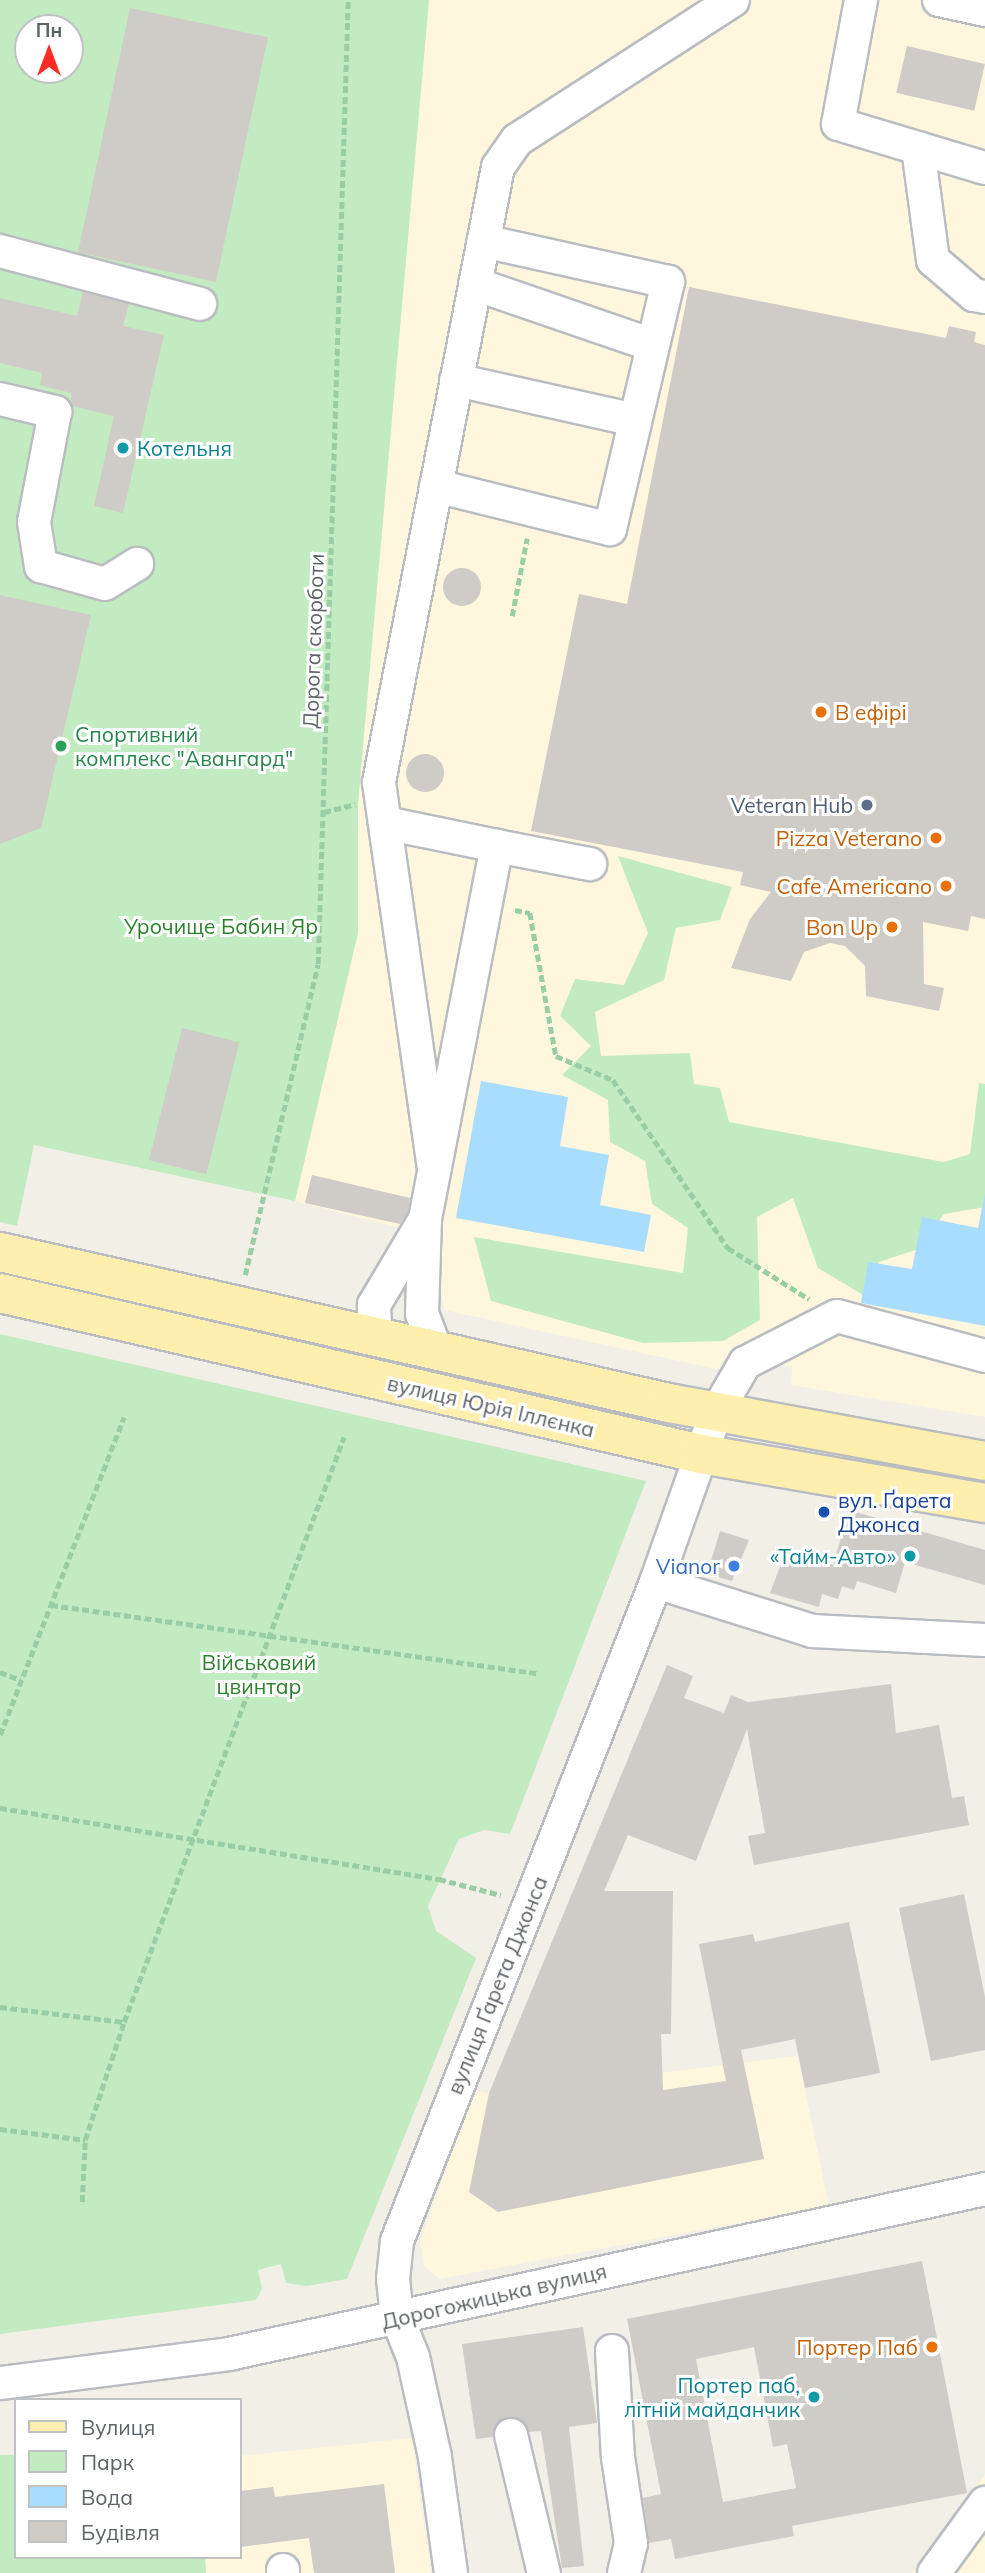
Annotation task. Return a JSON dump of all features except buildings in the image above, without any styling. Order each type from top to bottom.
[{"type":"main road","name":"вулиця Юрія Іллєнка","points":[[0,1252],[716,1413],[985,1461]]},
{"type":"main road","name":"вулиця Юрія Іллєнка","points":[[0,1293],[701,1454],[985,1503]]},
{"type":"street","points":[[434,1169],[379,782],[483,241],[504,152],[733,0]]},
{"type":"street","points":[[862,0],[838,124],[985,168]]},
{"type":"street","points":[[939,0],[985,10]]},
{"type":"street","points":[[918,148],[933,260],[974,295],[985,297]]},
{"type":"street","points":[[436,486],[532,513],[610,529],[649,344],[668,282],[483,241]]},
{"type":"street","points":[[0,251],[200,304]]},
{"type":"street","points":[[475,284],[649,344]]},
{"type":"street","points":[[456,380],[635,420]]},
{"type":"street","points":[[0,399],[55,412],[34,522],[41,566],[105,584],[137,564]]},
{"type":"street","points":[[385,823],[590,864]]},
{"type":"street","points":[[436,1350],[422,1314],[425,1219],[497,846]]},
{"type":"street","points":[[376,1337],[374,1305],[425,1219]]},
{"type":"street","points":[[837,1316],[985,1356]]},
{"type":"street","name":"вулиця Ґарета Джонса","points":[[451,2573],[435,2457],[413,2357],[397,2317],[393,2279],[397,2241],[656,1582],[716,1413],[745,1363],[837,1316]]},
{"type":"street","points":[[656,1582],[812,1631],[985,1640]]},
{"type":"street","name":"Дорогожицька вулиця","points":[[0,2383],[229,2354],[985,2189]]},
{"type":"street","points":[[612,2351],[631,2543],[624,2573]]},
{"type":"street","points":[[510,2435],[544,2573]]},
{"type":"street","points":[[934,2573],[985,2503]]},
{"type":"path","name":"Дорога скорботи","points":[[245,1275],[318,964],[348,0]]},
{"type":"path","points":[[512,616],[532,513]]},
{"type":"path","points":[[324,812],[358,803]]},
{"type":"path","points":[[486,904],[530,913],[556,1056],[613,1080],[728,1248],[837,1316]]},
{"type":"path","points":[[0,1735],[124,1417]]},
{"type":"path","points":[[82,2202],[86,2140],[124,2022],[194,1839],[266,1636],[344,1437]]},
{"type":"path","points":[[51,1605],[538,1674]]},
{"type":"path","points":[[0,1672],[21,1680]]},
{"type":"path","points":[[0,1808],[439,1879],[509,1897]]},
{"type":"path","points":[[0,2007],[124,2022]]},
{"type":"path","points":[[0,2129],[86,2140]]},
{"type":"shaded area","points":[[429,0],[985,0],[985,1417],[791,1385],[792,1367],[730,1356],[725,1371],[444,1310],[432,1236],[295,1201],[358,933],[358,803]]},
{"type":"shaded area","points":[[798,2056],[829,2206],[439,2279],[424,2265],[420,2242],[474,2090],[489,2094]]},
{"type":"shaded area","points":[[412,2438],[431,2573],[206,2573],[205,2559],[242,2559],[242,2456]]},
{"type":"shaded area","points":[[985,2475],[985,2573],[912,2573]]},
{"type":"green space","name":"Урочище Бабин Яр","points":[[0,0],[429,0],[358,803],[358,933],[295,1201],[34,1145],[17,1226],[0,1222]]},
{"type":"green space","points":[[618,856],[732,887],[720,920],[676,928],[664,980],[595,1012],[601,1056],[690,1053],[694,1084],[720,1088],[729,1122],[944,1162],[970,1154],[979,1083],[985,1084],[985,1207],[944,1214],[918,1249],[879,1262],[863,1295],[818,1268],[793,1198],[757,1217],[760,1320],[723,1341],[643,1343],[491,1301],[474,1237],[683,1273],[688,1228],[652,1204],[645,1161],[610,1142],[608,1100],[562,1075],[591,1046],[560,1016],[575,979],[624,985],[648,933]]},
{"type":"green space","name":"Військовий цвинтар","points":[[0,1334],[646,1481],[510,1834],[484,1830],[459,1839],[428,1906],[436,1931],[476,1958],[347,2279],[307,2286],[286,2283],[281,2264],[258,2270],[262,2289],[256,2300],[0,2334]]},
{"type":"green space","points":[[0,2455],[14,2455],[14,2559],[205,2559],[206,2573],[0,2573]]},
{"type":"water","points":[[481,1081],[568,1097],[560,1146],[609,1155],[600,1205],[651,1215],[644,1252],[456,1218]]},
{"type":"water","points":[[985,1193],[985,1326],[861,1303],[868,1262],[912,1269],[922,1217],[978,1228]]},
{"type":"place","name":"Котельня","points":[[123,448]]},
{"type":"place","name":"В ефірі","points":[[821,712]]},
{"type":"place","name":"Спортивний комплекс \"Авангард\"","points":[[61,746]]},
{"type":"place","name":"Veteran Hub","points":[[867,805]]},
{"type":"place","name":"Pizza Veterano","points":[[936,838]]},
{"type":"place","name":"Cafe Americano","points":[[946,886]]},
{"type":"place","name":"Bon Up","points":[[892,927]]},
{"type":"place","name":"вул. Ґарета Джонса","points":[[824,1512]]},
{"type":"place","name":"«Тайм-Авто»","points":[[910,1556]]},
{"type":"place","name":"Vianor","points":[[734,1566]]},
{"type":"place","name":"Портер Паб","points":[[932,2347]]},
{"type":"place","name":"Портер паб, літній майданчик","points":[[814,2397]]}]
